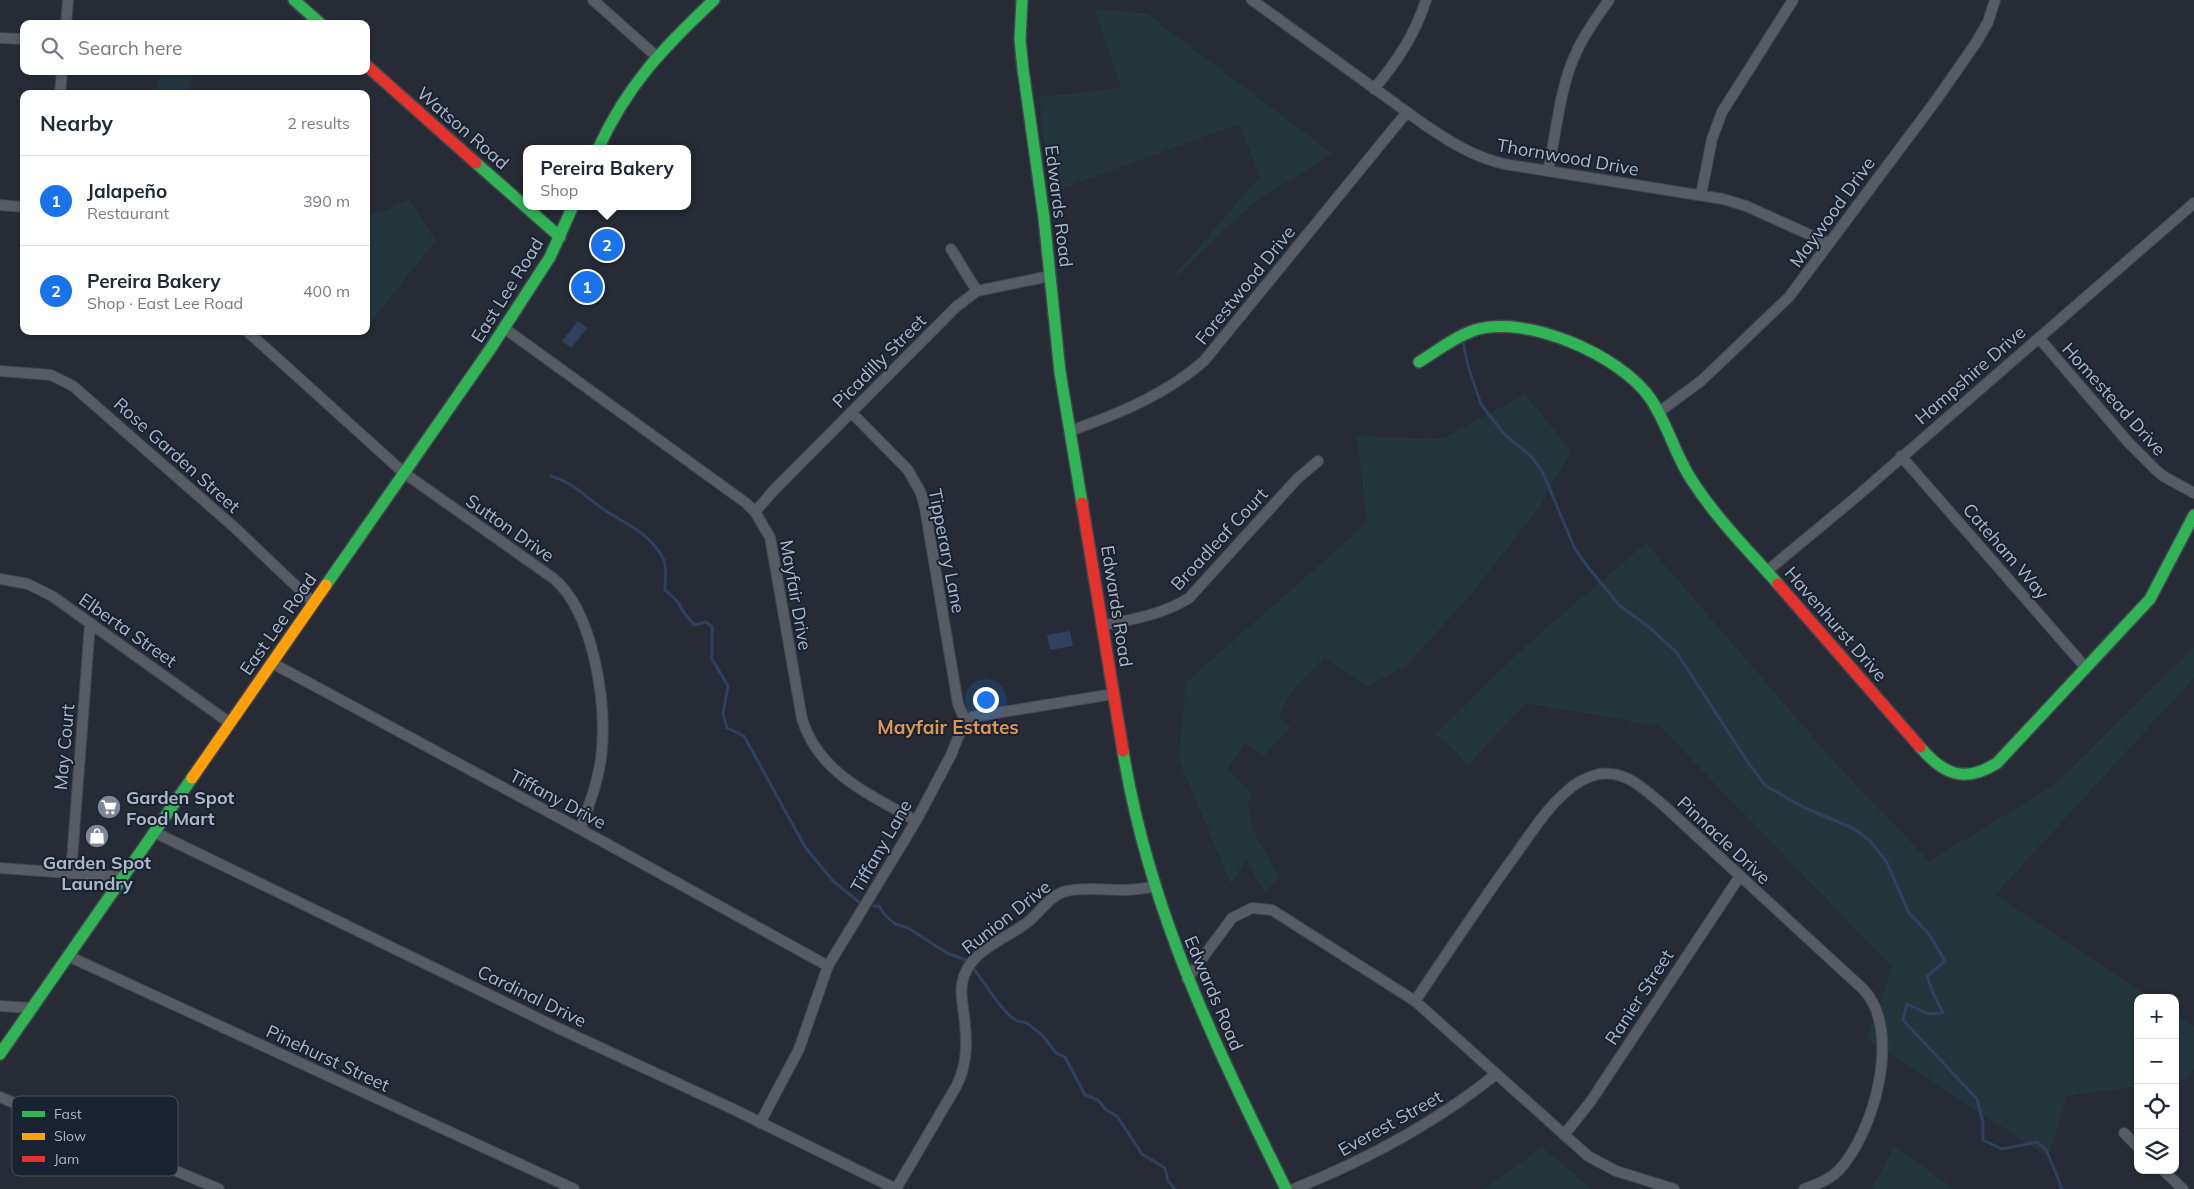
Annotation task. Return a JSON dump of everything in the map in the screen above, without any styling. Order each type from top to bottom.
[{"type":"street","points":[[66,20],[68,0]]},
{"type":"street","points":[[294,0],[316,20]]},
{"type":"street","points":[[593,0],[656,56]]},
{"type":"street","points":[[600,145],[625,96],[656,56],[714,0]]},
{"type":"street","name":"Edwards Road","points":[[1022,0],[1020,40],[1044,218],[1060,372],[1127,777],[1154,887],[1187,979],[1223,1062],[1286,1189]]},
{"type":"street","name":"Thornwood Drive","points":[[1252,0],[1407,112],[1450,141],[1482,158],[1504,164],[1701,195],[1746,206],[1828,243]]},
{"type":"street","points":[[1374,89],[1395,64],[1413,34],[1426,0]]},
{"type":"street","points":[[1548,170],[1562,92],[1571,64],[1583,39],[1609,0]]},
{"type":"street","points":[[1701,195],[1712,139],[1722,112],[1793,0]]},
{"type":"street","name":"Maywood Drive","points":[[1659,412],[1701,381],[1778,308],[1800,284],[1828,243],[1934,103],[1976,43],[1988,22],[1995,0]]},
{"type":"street","points":[[0,38],[20,39]]},
{"type":"street","name":"Watson Road","points":[[370,69],[523,204]]},
{"type":"street","points":[[60,90],[62,75]]},
{"type":"street","name":"Forestwood Drive","points":[[1070,431],[1110,417],[1144,401],[1181,380],[1204,361],[1407,112]]},
{"type":"street","name":"Hampshire Drive","points":[[1767,571],[2194,204]]},
{"type":"street","points":[[0,205],[20,207]]},
{"type":"street","name":"Watson Road","points":[[530,210],[560,237]]},
{"type":"street","name":"East Lee Road","points":[[0,1054],[504,328],[541,272],[572,210]]},
{"type":"street","points":[[951,249],[977,291]]},
{"type":"street","name":"Picadilly Street","points":[[755,512],[774,490],[956,307],[977,291],[1050,276]]},
{"type":"street","name":"Havenhurst Drive","points":[[1419,362],[1456,338],[1474,330],[1504,326],[1530,328],[1566,340],[1621,369],[1643,388],[1659,412],[1681,464],[1695,487],[1932,762],[1946,771],[1957,775],[1973,775],[1984,771],[1997,762],[2150,599],[2194,515]]},
{"type":"street","name":"Mayfair Drive","points":[[504,328],[746,503],[755,512],[770,537],[802,719],[809,738],[823,759],[842,778],[916,821]]},
{"type":"street","name":"Sutton Drive","points":[[251,335],[404,472],[553,578],[564,588],[574,602],[593,655],[600,690],[602,723],[602,749],[598,774],[580,830]]},
{"type":"street","name":"Homestead Drive","points":[[2039,338],[2128,442],[2156,470],[2163,476],[2194,493]]},
{"type":"street","name":"Rose Garden Street","points":[[0,371],[51,375],[73,386],[234,527],[314,603]]},
{"type":"street","name":"Tipperary Lane","points":[[851,412],[908,470],[921,492],[958,704],[966,720]]},
{"type":"street","name":"Cateham Way","points":[[1900,456],[2086,668]]},
{"type":"street","name":"Broadleaf Court","points":[[1102,626],[1157,614],[1189,598],[1297,479],[1318,461]]},
{"type":"street","name":"Elberta Street","points":[[0,579],[18,582],[39,589],[230,723]]},
{"type":"street","name":"May Court","points":[[71,873],[90,624]]},
{"type":"street","name":"Tiffany Drive","points":[[272,663],[828,966]]},
{"type":"street","points":[[966,720],[972,717],[1113,694]]},
{"type":"street","name":"Tiffany Lane","points":[[760,1123],[799,1049],[828,966],[916,821],[947,763],[966,720]]},
{"type":"street","name":"Pinnacle Drive","points":[[1414,1001],[1538,824],[1565,792],[1588,777],[1614,774],[1637,783],[1864,989],[1876,1006],[1880,1019],[1882,1051],[1880,1070],[1869,1116],[1860,1138],[1838,1171],[1819,1184],[1804,1189]]},
{"type":"street","name":"Cardinal Drive","points":[[154,832],[896,1189]]},
{"type":"street","points":[[0,868],[122,877]]},
{"type":"street","name":"Ranier Street","points":[[1564,1135],[1591,1101],[1740,876]]},
{"type":"street","name":"Runion Drive","points":[[896,1189],[963,1072],[966,1047],[961,987],[965,972],[971,963],[992,945],[1028,922],[1052,898],[1064,892],[1154,887]]},
{"type":"street","points":[[1187,979],[1232,918],[1247,909],[1261,908],[1279,913],[1414,1001],[1588,1156],[1616,1172],[1674,1189]]},
{"type":"street","name":"Pinehurst Street","points":[[68,956],[574,1189]]},
{"type":"street","points":[[0,1006],[31,1008]]},
{"type":"street","name":"Everest Street","points":[[1294,1189],[1357,1160],[1419,1128],[1467,1098],[1495,1075]]},
{"type":"street","points":[[0,1097],[12,1102]]},
{"type":"street","points":[[2124,1134],[2134,1143]]},
{"type":"street","points":[[178,1172],[219,1189]]},
{"type":"street","points":[[2167,1174],[2183,1189]]},
{"type":"green space","points":[[1094,9],[1147,14],[1333,154],[1254,202],[1162,290],[1260,176],[1239,124],[1050,193],[1039,97],[1121,88]]},
{"type":"green space","points":[[159,75],[192,75],[189,90],[157,90]]},
{"type":"green space","points":[[408,199],[436,240],[370,323],[370,214],[380,213]]},
{"type":"green space","points":[[1525,394],[1571,451],[1539,508],[1468,598],[1406,666],[1366,687],[1325,657],[1292,691],[1279,716],[1291,727],[1264,756],[1245,743],[1228,769],[1252,794],[1247,802],[1252,828],[1279,877],[1265,892],[1246,860],[1231,884],[1179,760],[1186,682],[1367,523],[1357,436],[1442,439]]},
{"type":"green space","points":[[1646,543],[1838,766],[1929,861],[2053,786],[2194,647],[2194,678],[1995,895],[2145,994],[2134,994],[2134,1087],[2067,1096],[2048,1157],[1867,1039],[1892,967],[1659,726],[1526,703],[1468,765],[1447,743],[1434,735],[1531,641]]},
{"type":"green space","points":[[2179,1017],[2194,1026],[2194,1068],[2187,1079],[2179,1080]]},
{"type":"green space","points":[[1894,1146],[1954,1189],[1872,1189]]},
{"type":"green space","points":[[1542,1147],[1592,1189],[1483,1189]]},
{"type":"water","points":[[578,321],[587,328],[571,348],[562,341]]},
{"type":"water","points":[[1070,631],[1073,646],[1050,650],[1047,635]]},
{"type":"waterway","points":[[1463,343],[1468,366],[1481,404],[1503,433],[1532,457],[1543,473],[1575,549],[1619,605],[1650,628],[1677,653],[1749,764],[1766,786],[1805,808],[1853,828],[1869,840],[1886,861],[1909,913],[1929,934],[1945,961],[1927,976],[1943,1013],[1929,1014],[1907,1004],[1903,1020],[1977,1099],[1983,1122],[1983,1140],[2002,1149],[2037,1142],[2047,1151],[2062,1189]]},
{"type":"waterway","points":[[551,476],[574,487],[606,511],[638,531],[658,551],[665,563],[665,590],[678,602],[694,625],[706,622],[712,627],[712,659],[728,686],[723,714],[727,728],[744,736],[805,847],[833,881],[860,903]]},
{"type":"waterway","points":[[874,906],[879,906],[895,924],[908,928],[947,953],[966,960]]},
{"type":"waterway","points":[[974,969],[1010,1016],[1017,1021],[1027,1023],[1043,1036],[1056,1053],[1065,1057],[1085,1095],[1098,1100],[1106,1110],[1117,1116],[1142,1154],[1165,1168],[1168,1181],[1175,1189]]},
{"type":"traffic: fast","points":[[294,0],[316,20]]},
{"type":"traffic: fast","points":[[600,145],[621,105],[648,68],[714,0]]},
{"type":"traffic: fast","points":[[1022,0],[1020,40],[1023,69],[1044,218],[1060,372],[1082,503]]},
{"type":"traffic: fast","points":[[476,163],[523,204]]},
{"type":"traffic: fast","points":[[529,210],[560,237]]},
{"type":"traffic: fast","points":[[326,585],[491,348],[550,257],[571,210]]},
{"type":"traffic: fast","points":[[1419,362],[1467,333],[1496,327],[1520,328],[1545,333],[1595,353],[1636,382],[1650,398],[1662,418],[1681,462],[1702,496],[1778,584]]},
{"type":"traffic: fast","points":[[1920,747],[1937,764],[1955,773],[1974,773],[1997,763],[2150,599],[2194,515]]},
{"type":"traffic: fast","points":[[1123,751],[1149,867],[1167,922],[1210,1029],[1286,1189]]},
{"type":"traffic: fast","points":[[0,1054],[192,778]]},
{"type":"traffic: slow","points":[[192,778],[326,585]]},
{"type":"traffic: jam","points":[[370,69],[476,163]]},
{"type":"traffic: jam","points":[[1082,503],[1123,751]]},
{"type":"traffic: jam","points":[[1778,584],[1920,747]]},
{"type":"place","name":"Pereira Bakery","points":[[607,245]]},
{"type":"place","name":"Jalapeño","points":[[587,287]]},
{"type":"place","name":"Garden Spot Food Mart","points":[[109,807]]},
{"type":"place","name":"Garden Spot Laundry","points":[[97,836]]},
{"type":"district","name":"Mayfair Estates","points":[[948,727]]}]
